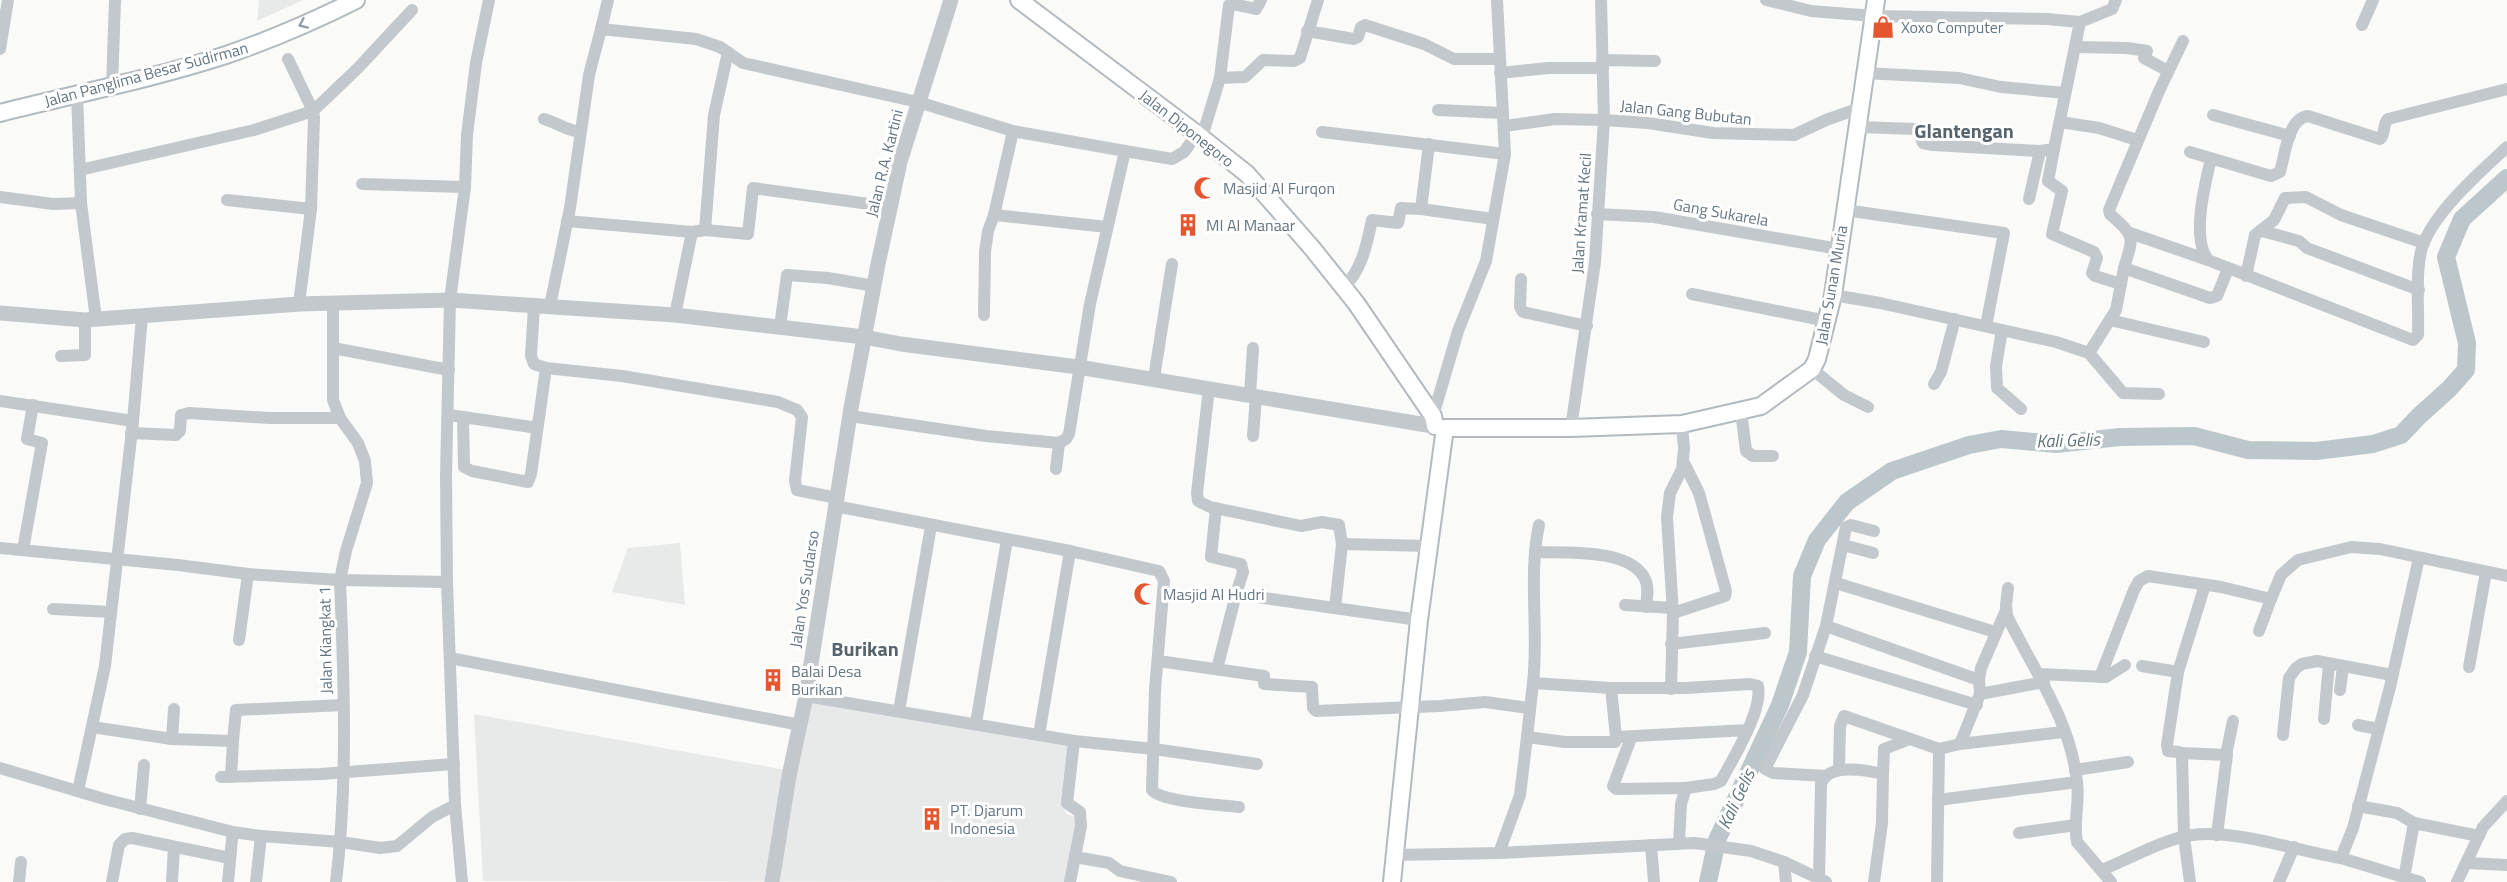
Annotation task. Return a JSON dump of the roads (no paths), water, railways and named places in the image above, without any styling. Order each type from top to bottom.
[{"type":"main road","name":"Jalan Panglima Besar Sudirman","points":[[0,113],[112,86],[225,55],[264,41],[356,0]]},
{"type":"main road","name":"Jalan Diponegoro","points":[[1019,0],[1199,135],[1247,174],[1312,248],[1343,288],[1438,423]]},
{"type":"main road","name":"Jalan Sunan Muria","points":[[1812,369],[1817,359],[1833,295],[1875,8]]},
{"type":"main road","points":[[1392,882],[1419,620],[1429,546],[1438,423],[1571,428],[1682,424],[1761,406],[1812,369]]},
{"type":"street","points":[[0,49],[8,0]]},
{"type":"street","points":[[112,86],[115,0]]},
{"type":"street","points":[[489,0],[476,63],[468,124],[465,188],[450,300],[449,370],[464,467],[472,471],[528,482],[546,368]]},
{"type":"street","points":[[550,306],[567,221],[590,75],[608,0]]},
{"type":"street","name":"Jalan R.A. Kartini","points":[[864,337],[900,162],[951,0]]},
{"type":"street","points":[[602,29],[696,39],[728,52],[743,63],[918,102],[1013,131],[1172,159],[1184,152],[1199,135],[1220,78],[1229,5],[1256,9],[1261,0]]},
{"type":"street","points":[[1220,78],[1245,77],[1263,60],[1294,61],[1300,58],[1318,0]]},
{"type":"street","points":[[0,313],[91,320],[333,302],[450,300],[675,315],[864,337],[1078,367],[1438,423],[1458,331],[1486,261],[1505,154],[1498,59],[1497,0]]},
{"type":"street","name":"Jalan Kramat Kecil","points":[[1571,428],[1587,326],[1594,262],[1604,120],[1601,0]]},
{"type":"street","points":[[1766,0],[1811,11],[1875,8],[2080,22],[2112,9],[2116,0]]},
{"type":"street","points":[[2362,25],[2373,0]]},
{"type":"street","points":[[80,170],[254,130],[313,111],[358,68],[412,10]]},
{"type":"street","points":[[2080,22],[2048,181],[2062,191],[2052,234],[2094,252],[2097,258],[2092,273],[2121,284]]},
{"type":"street","points":[[1307,31],[1354,39],[1358,37],[1361,27],[1365,25],[1424,44],[1454,58],[1498,59]]},
{"type":"street","points":[[2183,41],[2137,140],[2109,210],[2110,214],[2130,233],[2208,260],[2413,340],[2418,335],[2420,262],[2424,243],[2440,217],[2467,186],[2507,147]]},
{"type":"street","points":[[2075,47],[2127,48],[2147,51],[2144,58],[2168,71]]},
{"type":"street","points":[[675,315],[698,231],[714,115],[728,52]]},
{"type":"street","points":[[288,59],[313,111],[311,209],[299,304]]},
{"type":"street","points":[[1500,73],[1655,61]]},
{"type":"street","points":[[1865,73],[1959,78],[2001,87],[2065,93]]},
{"type":"street","points":[[2190,152],[2271,176],[2280,172],[2296,120],[2308,116],[2380,139],[2388,119],[2507,89]]},
{"type":"street","points":[[61,356],[85,355],[91,320],[81,203],[77,94]]},
{"type":"street","name":"Jalan Gang Bubutan","points":[[1504,126],[1555,119],[1604,120],[1648,123],[1713,133],[1794,135],[1860,108]]},
{"type":"street","points":[[1438,110],[1503,112]]},
{"type":"street","points":[[2213,115],[2290,136]]},
{"type":"street","points":[[544,119],[559,124],[565,130],[580,132]]},
{"type":"street","points":[[2060,122],[2099,128],[2137,140]]},
{"type":"street","points":[[1857,127],[1917,129],[1923,143],[1933,145],[2040,151],[2054,149]]},
{"type":"street","points":[[984,315],[987,231],[994,215],[1013,131]]},
{"type":"street","points":[[1322,132],[1505,154]]},
{"type":"street","points":[[1421,209],[1429,144]]},
{"type":"street","points":[[850,416],[986,436],[1059,443],[1066,439],[1069,434],[1078,367],[1125,151]]},
{"type":"street","points":[[2030,199],[2040,151]]},
{"type":"street","points":[[2208,260],[2204,253],[2200,203],[2211,159]]},
{"type":"street","points":[[362,184],[465,188]]},
{"type":"street","points":[[567,221],[748,234],[753,188],[891,207]]},
{"type":"street","points":[[0,197],[61,205],[81,203]]},
{"type":"street","points":[[2246,276],[2254,238],[2274,220],[2284,199],[2306,197],[2341,215],[2424,243]]},
{"type":"street","points":[[227,200],[311,209]]},
{"type":"street","points":[[1343,288],[1353,280],[1365,249],[1372,220],[1398,223],[1401,208],[1493,219]]},
{"type":"street","points":[[1845,210],[2004,233],[1986,326]]},
{"type":"street","name":"Gang Sukarela","points":[[1597,214],[1654,217],[1839,249]]},
{"type":"street","points":[[994,215],[1107,227]]},
{"type":"street","points":[[2262,231],[2299,241],[2307,248],[2419,290]]},
{"type":"street","points":[[2089,353],[2115,310],[2132,242],[2130,233]]},
{"type":"street","points":[[1154,378],[1172,264]]},
{"type":"street","points":[[2124,268],[2210,298],[2217,296],[2228,269]]},
{"type":"street","points":[[780,327],[787,275],[828,278],[874,286]]},
{"type":"street","points":[[1521,279],[1520,307],[1523,312],[1587,326]]},
{"type":"street","points":[[1692,294],[1827,321]]},
{"type":"street","points":[[1833,295],[2056,342],[2089,353],[2123,393],[2159,394]]},
{"type":"street","name":"Jalan Kiangkat 1","points":[[333,302],[333,400],[340,418],[358,443],[365,461],[367,483],[346,551],[340,580],[344,772],[341,842],[336,882]]},
{"type":"street","points":[[534,306],[531,356],[534,364],[546,368],[622,376],[778,402],[797,410],[802,417],[795,481],[797,490],[932,526],[1070,551],[1159,571],[1164,581],[1152,788],[1156,794],[1239,807]]},
{"type":"street","points":[[78,791],[105,666],[142,316]]},
{"type":"street","points":[[1934,384],[1941,372],[1955,319]]},
{"type":"street","points":[[2110,320],[2204,342]]},
{"type":"street","points":[[2002,330],[1996,366],[1996,388],[2021,409]]},
{"type":"street","name":"Jalan Yos Sudarso","points":[[772,882],[789,776],[806,696],[864,337]]},
{"type":"street","points":[[333,348],[449,370]]},
{"type":"street","points":[[1253,348],[1253,435]]},
{"type":"street","points":[[1812,369],[1844,395],[1868,407]]},
{"type":"street","points":[[1209,388],[1197,497],[1202,504],[1297,526],[1322,522],[1336,524],[1341,529],[1342,544],[1335,608]]},
{"type":"street","points":[[0,401],[33,405],[176,435],[180,431],[181,415],[189,413],[269,418],[340,418]]},
{"type":"street","points":[[22,550],[42,442],[27,439],[33,405]]},
{"type":"street","points":[[1741,411],[1746,451],[1753,456],[1773,456]]},
{"type":"street","points":[[456,416],[531,427],[538,425]]},
{"type":"street","points":[[456,416],[446,475],[447,582],[455,805],[462,882]]},
{"type":"street","points":[[1671,689],[1673,611],[1667,516],[1670,493],[1682,469],[1684,449],[1682,424]]},
{"type":"street","points":[[1056,469],[1059,443]]},
{"type":"street","points":[[1625,605],[1673,611],[1725,596],[1726,591],[1700,493],[1683,460]]},
{"type":"street","points":[[1216,508],[1211,557],[1241,564],[1243,572],[1217,669]]},
{"type":"street","points":[[1499,853],[1520,795],[1533,683],[1535,552],[1539,525]]},
{"type":"street","points":[[1826,776],[1773,773],[1765,769],[1803,695],[1826,626],[1848,525],[1874,531]]},
{"type":"street","points":[[900,711],[932,526]]},
{"type":"street","points":[[976,723],[1007,540]]},
{"type":"street","points":[[1342,544],[1429,546]]},
{"type":"street","points":[[1843,545],[1873,553]]},
{"type":"street","points":[[0,548],[248,574],[340,580],[447,582]]},
{"type":"street","points":[[2259,631],[2281,575],[2298,560],[2323,552],[2351,548],[2380,549],[2507,576]]},
{"type":"street","points":[[1039,735],[1070,551]]},
{"type":"street","points":[[1535,552],[1626,560],[1644,577],[1647,583],[1646,607]]},
{"type":"street","points":[[2341,858],[2353,828],[2419,558]]},
{"type":"street","points":[[2469,667],[2486,572]]},
{"type":"street","points":[[239,640],[248,574]]},
{"type":"street","points":[[2100,677],[2134,590],[2139,581],[2148,576],[2221,587],[2271,598]]},
{"type":"street","points":[[1836,583],[1995,632]]},
{"type":"street","points":[[2205,585],[2178,672],[2167,745],[2169,751],[2226,755]]},
{"type":"street","points":[[1960,744],[1978,699],[1981,668],[2006,610],[2008,588]]},
{"type":"street","points":[[1236,594],[1419,620]]},
{"type":"street","points":[[53,609],[111,612]]},
{"type":"street","points":[[2006,610],[2042,678],[2070,746],[2076,776],[2076,842],[2111,882]]},
{"type":"street","points":[[1826,626],[1979,680]]},
{"type":"street","points":[[1671,644],[1766,633]]},
{"type":"street","points":[[1815,656],[1978,699],[2042,678],[2109,676],[2125,665]]},
{"type":"street","points":[[450,658],[800,725]]},
{"type":"street","points":[[1158,661],[1264,676],[1264,684],[1312,687],[1314,690],[1313,708],[1316,711],[1485,702],[1529,708]]},
{"type":"street","points":[[2283,735],[2289,678],[2296,668],[2308,662],[2317,661],[2392,675]]},
{"type":"street","points":[[2324,719],[2329,664]]},
{"type":"street","points":[[2142,666],[2178,672]]},
{"type":"street","points":[[2340,690],[2343,667]]},
{"type":"street","points":[[1533,683],[1671,689],[1750,684],[1758,686],[1759,693],[1748,730],[1721,781],[1714,784],[1686,788],[1616,789],[1613,786],[1615,778],[1631,738]]},
{"type":"street","points":[[1527,736],[1601,743],[1615,742],[1611,688]]},
{"type":"street","points":[[806,696],[1074,741],[1154,749],[1257,764]]},
{"type":"street","points":[[343,705],[236,710],[226,777],[454,764]]},
{"type":"street","points":[[172,739],[174,709]]},
{"type":"street","points":[[1839,770],[1840,726],[1844,716],[1939,749],[1960,744],[2063,732]]},
{"type":"street","points":[[2217,835],[2228,758],[2226,755],[2233,722]]},
{"type":"street","points":[[2358,725],[2378,729]]},
{"type":"street","points":[[92,727],[172,739],[233,741]]},
{"type":"street","points":[[1616,737],[1748,730]]},
{"type":"street","points":[[1874,882],[1882,823],[1884,749],[1910,739]]},
{"type":"street","points":[[1070,882],[1082,818],[1080,812],[1068,803],[1074,741]]},
{"type":"street","points":[[1937,882],[1939,749]]},
{"type":"street","points":[[2181,753],[2184,768],[2184,837],[2190,882]]},
{"type":"street","points":[[1938,800],[2076,776],[2128,762]]},
{"type":"street","points":[[140,808],[144,765]]},
{"type":"street","points":[[0,768],[184,820],[261,836],[341,842],[380,848],[397,846],[432,817],[455,805]]},
{"type":"street","points":[[1395,855],[1499,853],[1695,843],[1751,851],[1784,862],[1822,881],[1820,793],[1822,779],[1839,770],[1883,774]]},
{"type":"street","points":[[1679,843],[1681,804],[1686,788]]},
{"type":"street","points":[[2457,882],[2483,827],[2507,801]]},
{"type":"street","points":[[2358,806],[2397,813],[2414,823],[2479,836]]},
{"type":"street","points":[[2404,878],[2414,823]]},
{"type":"street","points":[[2019,832],[2076,825]]},
{"type":"street","points":[[2102,870],[2184,837],[2217,835],[2294,847],[2341,858],[2420,882]]},
{"type":"street","points":[[256,882],[261,836]]},
{"type":"street","points":[[112,882],[119,845],[124,839],[132,838],[231,858]]},
{"type":"street","points":[[228,882],[232,839]]},
{"type":"street","points":[[1652,844],[1654,882]]},
{"type":"street","points":[[172,882],[174,847]]},
{"type":"street","points":[[2279,882],[2294,847]]},
{"type":"street","points":[[1075,857],[1109,863],[1120,872],[1171,882]]},
{"type":"street","points":[[19,882],[21,862]]},
{"type":"street","points":[[1784,862],[1786,882]]},
{"type":"street","points":[[2467,863],[2507,865]]},
{"type":"waterway","name":"Kali Gelis","points":[[1708,882],[1717,840],[1780,705],[1798,652],[1802,576],[1817,540],[1847,502],[1892,471],[1969,445],[2001,439],[2056,444],[2120,437],[2194,436],[2248,450],[2316,451],[2373,444],[2401,435],[2466,370],[2467,343],[2446,257],[2462,219],[2507,178]]},
{"type":"place","name":"Xoxo Computer","points":[[1883,27]]},
{"type":"place","name":"Masjid Al Furqon","points":[[1205,188]]},
{"type":"place","name":"MI Al Manaar","points":[[1188,225]]},
{"type":"place","name":"Masjid Al Hudri","points":[[1145,594]]},
{"type":"place","name":"Balai Desa Burikan","points":[[773,680]]},
{"type":"place","name":"PT. Djarum Indonesia","points":[[932,819]]},
{"type":"district","name":"Glantengan","points":[[1964,130]]},
{"type":"district","name":"Burikan","points":[[865,648]]}]
